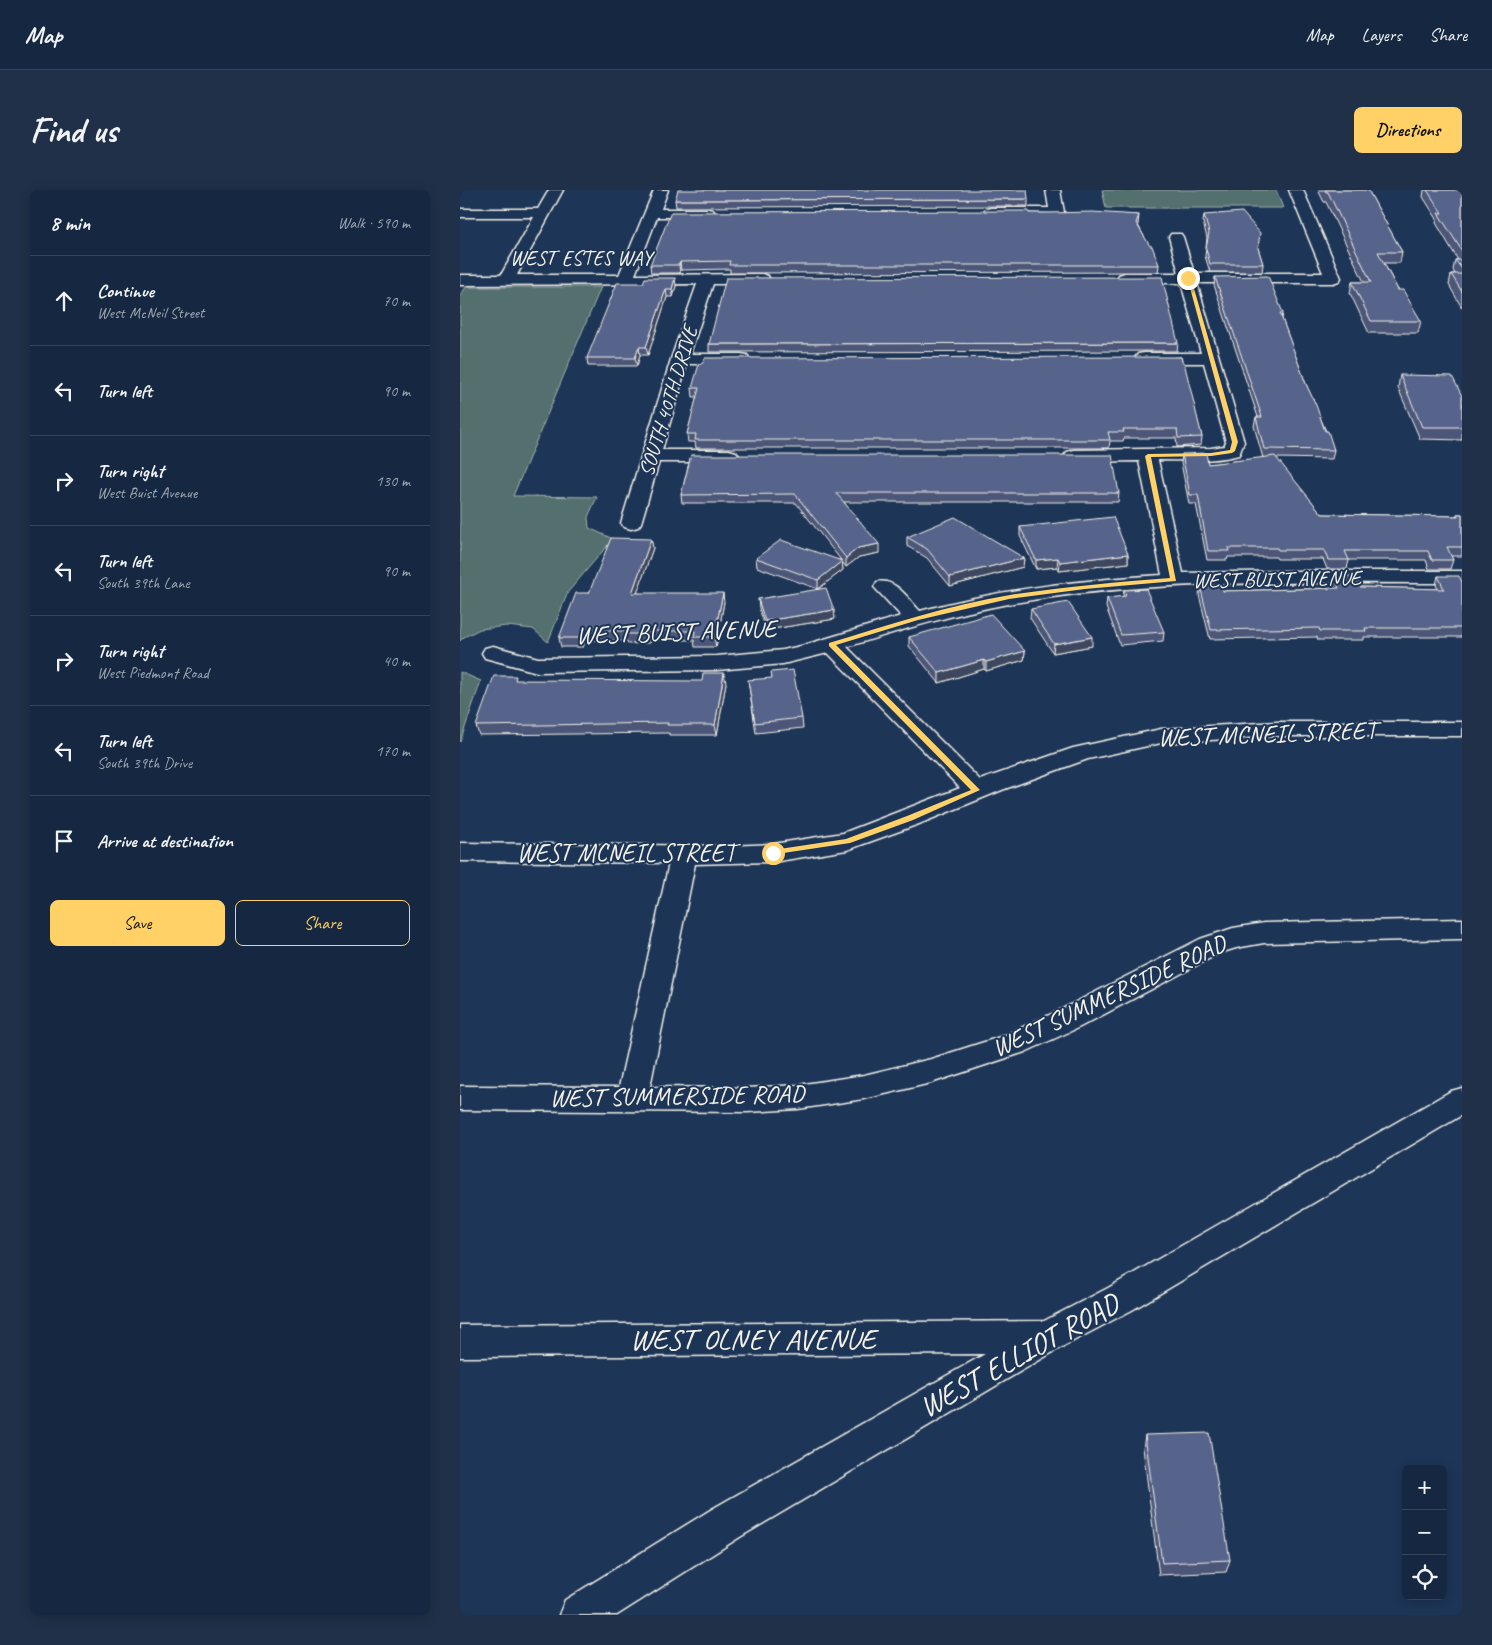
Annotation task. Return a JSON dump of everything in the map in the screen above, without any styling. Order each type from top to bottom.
[{"type":"street","points":[[506,280],[556,190]]},
{"type":"street","points":[[625,280],[661,190]]},
{"type":"street","points":[[978,212],[1057,212],[1053,190]]},
{"type":"street","points":[[1114,278],[1333,278],[1296,190]]},
{"type":"street","points":[[460,213],[543,213]]},
{"type":"street","points":[[652,213],[721,213]]},
{"type":"street","points":[[1058,456],[1148,456],[1211,454],[1232,451],[1235,442],[1176,237]]},
{"type":"street","name":"SOUTH 40TH DRIVE","points":[[631,523],[680,359],[707,279]]},
{"type":"street","name":"WEST ESTES WAY","points":[[460,280],[775,279]]},
{"type":"street","points":[[1130,358],[1210,358]]},
{"type":"street","points":[[680,359],[760,359]]},
{"type":"street","points":[[650,456],[750,456]]},
{"type":"street","points":[[1148,456],[1174,580]]},
{"type":"street","name":"WEST BUIST AVENUE","points":[[493,653],[537,665],[717,663],[783,657],[916,619],[1009,597],[1085,587],[1174,580],[1462,577]]},
{"type":"street","points":[[885,587],[916,619]]},
{"type":"street","points":[[832,644],[976,790]]},
{"type":"street","name":"WEST MCNEIL STREET","points":[[460,852],[773,853],[847,841],[910,818],[976,790],[1082,753],[1161,736],[1277,728],[1462,729]]},
{"type":"street","points":[[632,1099],[684,854]]},
{"type":"street","name":"WEST SUMMERSIDE ROAD","points":[[460,1098],[747,1100],[798,1097],[864,1087],[931,1071],[1022,1040],[1069,1019],[1210,946],[1233,938],[1264,933],[1462,929]]},
{"type":"street","name":"WEST ELLIOT ROAD","points":[[580,1615],[726,1523],[1047,1336],[1120,1298],[1462,1100]]},
{"type":"street","name":"WEST OLNEY AVENUE","points":[[460,1341],[1047,1336]]},
{"type":"green space","points":[[1102,190],[1276,190],[1283,208],[1106,208]]},
{"type":"green space","points":[[466,287],[601,287],[513,496],[597,497],[588,517],[589,528],[613,539],[568,592],[548,642],[533,629],[507,626],[480,629],[460,641],[460,296]]},
{"type":"green space","points":[[460,672],[481,681],[460,742]]},
{"type":"building","points":[[678,190],[1027,190],[1028,199],[675,200]]},
{"type":"building","points":[[1325,190],[1368,190],[1402,252],[1378,252],[1398,290],[1403,290],[1421,321],[1371,321],[1352,282],[1371,282],[1328,192]]},
{"type":"building","points":[[1427,190],[1462,190],[1462,251],[1438,213],[1442,213]]},
{"type":"building","points":[[1029,211],[1029,213],[1092,212],[1139,215],[1136,223],[1150,246],[1152,246],[1159,265],[729,265],[730,261],[650,265],[671,212]]},
{"type":"building","points":[[1242,212],[1260,233],[1258,248],[1263,264],[1210,264],[1206,249],[1209,232],[1204,215]]},
{"type":"building","points":[[1455,260],[1462,260],[1462,269]]},
{"type":"building","points":[[1451,274],[1462,274],[1462,292]]},
{"type":"building","points":[[1268,276],[1283,313],[1280,313],[1306,384],[1325,431],[1328,431],[1334,450],[1264,449],[1256,417],[1262,417],[1215,277]]},
{"type":"building","points":[[1162,277],[1178,343],[709,344],[726,278]]},
{"type":"building","points":[[645,278],[675,278],[672,289],[666,289],[646,347],[639,347],[635,358],[587,358],[617,283],[643,283]]},
{"type":"building","points":[[1181,357],[1182,362],[1184,362],[1202,437],[1178,438],[1177,429],[1123,429],[1124,432],[1108,432],[1110,440],[695,440],[696,434],[687,434],[699,388],[692,388],[699,364],[703,363],[705,358]]},
{"type":"building","points":[[1400,375],[1452,376],[1462,396],[1462,427],[1422,427]]},
{"type":"building","points":[[1206,453],[1208,464],[1275,456],[1322,514],[1458,516],[1457,514],[1462,514],[1462,547],[1447,547],[1453,560],[1432,560],[1428,551],[1345,551],[1349,560],[1328,560],[1324,550],[1228,548],[1229,551],[1208,551],[1198,495],[1190,495],[1182,454]]},
{"type":"building","points":[[691,455],[1112,455],[1119,493],[836,493],[879,544],[858,548],[846,558],[795,494],[681,495]]},
{"type":"building","points":[[955,517],[1024,558],[950,577],[927,549],[907,537]]},
{"type":"building","points":[[1113,517],[1128,554],[1060,562],[1058,558],[1036,560],[1020,527]]},
{"type":"building","points":[[611,538],[651,539],[632,593],[723,593],[714,637],[694,637],[695,631],[649,631],[649,634],[626,634],[627,631],[584,631],[581,638],[559,638],[576,593],[589,593]]},
{"type":"building","points":[[781,540],[842,561],[818,580],[756,558]]},
{"type":"building","points":[[1334,576],[1356,576],[1360,587],[1444,589],[1438,576],[1459,576],[1462,582],[1462,628],[1365,628],[1366,631],[1320,631],[1319,628],[1211,630],[1200,586],[1222,585],[1223,591],[1339,588]]},
{"type":"building","points":[[826,588],[834,610],[765,621],[758,599]]},
{"type":"building","points":[[1146,589],[1164,632],[1121,635],[1107,598],[1126,596],[1124,590]]},
{"type":"building","points":[[1068,602],[1092,637],[1054,644],[1031,609]]},
{"type":"building","points":[[991,614],[1025,651],[939,673],[909,637]]},
{"type":"building","points":[[793,670],[802,718],[755,723],[748,680],[772,678],[771,672]]},
{"type":"building","points":[[703,673],[724,673],[715,725],[667,725],[668,723],[476,726],[494,676],[516,676],[515,680],[702,681]]},
{"type":"building","points":[[1209,1433],[1230,1560],[1162,1563],[1145,1435]]},
{"type":"route","points":[[773,853],[847,841],[910,818],[976,790],[832,644],[942,612],[1009,597],[1085,587],[1174,580],[1148,456],[1211,454],[1232,451],[1235,442],[1188,278]]}]
